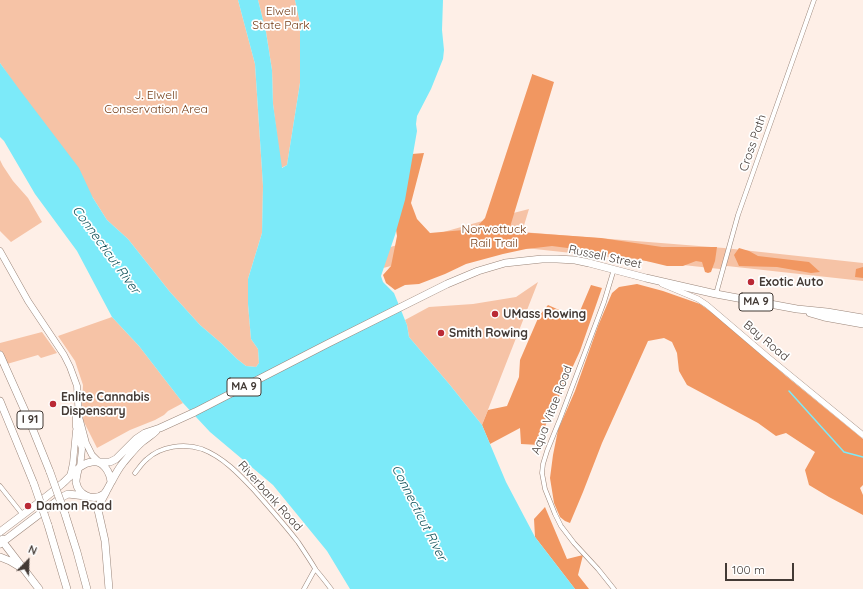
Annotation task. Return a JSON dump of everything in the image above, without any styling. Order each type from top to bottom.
[{"type":"highway","name":"Russell Street","points":[[160,428],[195,412],[435,290],[485,268],[505,263],[529,260],[574,260],[716,294],[797,309],[863,318]]},
{"type":"highway","name":"Russell Street","points":[[797,309],[824,317],[863,324]]},
{"type":"highway","name":"I 91","points":[[0,355],[30,420],[50,472],[65,514],[87,589]]},
{"type":"highway","name":"I 91","points":[[0,401],[34,484],[67,589]]},
{"type":"highway","name":"MA 9","points":[[99,462],[110,462],[116,459],[139,436],[160,428]]},
{"type":"highway","name":"MA 9","points":[[111,482],[131,453],[160,428]]},
{"type":"highway","points":[[0,532],[84,465],[92,462],[99,462],[108,471],[111,482],[98,510],[105,541],[110,589]]},
{"type":"highway","points":[[79,469],[76,478],[77,484],[80,492],[86,496]]},
{"type":"highway","points":[[2,543],[68,494],[98,497],[106,492]]},
{"type":"highway","points":[[2,543],[4,534],[10,525]]},
{"type":"highway","points":[[2,543],[39,589]]},
{"type":"highway","points":[[0,557],[25,570]]},
{"type":"main road","points":[[0,251],[26,298],[64,355],[70,367],[77,386],[79,417],[86,443],[92,455],[99,462]]},
{"type":"main road","name":"Bay Road","points":[[646,278],[687,294],[707,305],[863,435]]},
{"type":"main road","points":[[70,477],[73,463],[78,401]]},
{"type":"main road","points":[[76,427],[82,449],[79,469]]},
{"type":"street","name":"Cross Path","points":[[716,294],[738,215],[814,0]]},
{"type":"street","name":"Aqua Vitae Road","points":[[614,269],[604,302],[547,451],[542,473],[545,489],[561,526],[571,540],[601,572],[614,589]]},
{"type":"street","name":"Riverbank Road","points":[[135,473],[147,459],[168,448],[181,446],[195,447],[214,455],[234,470],[265,502],[297,541],[331,589]]},
{"type":"street","points":[[0,486],[22,515]]},
{"type":"street","points":[[304,589],[315,568]]},
{"type":"green space","name":"J. Elwell Conservation Area","points":[[0,0],[238,0],[255,64],[263,186],[262,233],[248,279],[248,304],[251,339],[258,349],[259,363],[256,367],[246,366],[200,325],[170,292],[128,239],[107,220],[0,63]]},
{"type":"green space","name":"Elwell State Park","points":[[258,0],[295,0],[300,23],[300,83],[287,165],[281,168],[273,104],[272,70],[266,32]]},
{"type":"green space","points":[[532,74],[554,82],[510,227],[517,232],[601,238],[662,247],[717,247],[715,261],[711,272],[705,272],[702,262],[696,261],[683,266],[667,266],[638,259],[552,246],[526,249],[466,264],[419,284],[405,285],[395,290],[386,283],[383,275],[391,266],[397,236],[395,223],[412,154],[424,153],[411,203],[417,219],[430,233],[475,229],[485,218]]},
{"type":"green space","points":[[0,160],[13,181],[28,198],[42,222],[11,242],[0,231]]},
{"type":"green space","name":"Norwottuck Rail Trail","points":[[529,209],[522,232],[724,248],[863,263],[863,281],[727,266],[720,269],[516,247],[391,266],[317,285],[316,268]]},
{"type":"green space","points":[[739,248],[758,256],[809,262],[820,272],[811,273],[777,267],[739,266],[734,255]]},
{"type":"green space","points":[[863,267],[863,278],[855,277],[856,269]]},
{"type":"green space","points":[[538,282],[482,425],[409,337],[405,320],[429,307],[473,304],[516,297]]},
{"type":"green space","points":[[637,284],[700,304],[714,314],[786,376],[863,439],[863,485],[860,488],[863,495],[863,515],[809,485],[805,470],[815,452],[786,433],[776,436],[758,423],[687,385],[679,371],[677,353],[672,342],[664,338],[648,341],[602,443],[570,523],[560,517],[554,503],[550,478],[558,430],[575,391],[598,326],[612,293],[619,287]]},
{"type":"green space","points":[[591,285],[602,288],[580,351],[548,418],[539,445],[521,444],[520,428],[490,444],[482,425],[488,410],[507,406],[519,377],[520,360],[539,316],[548,305],[577,318]]},
{"type":"green space","points":[[112,317],[139,346],[183,403],[155,420],[130,430],[97,448],[83,420],[83,385],[75,361],[58,336]]},
{"type":"green space","points":[[42,332],[57,353],[41,358],[38,355],[0,366],[0,343]]},
{"type":"green space","points":[[545,507],[567,559],[583,555],[578,575],[589,589],[575,589],[535,537],[534,519]]},
{"type":"water","name":"Connecticut River","points":[[238,0],[258,0],[266,32],[272,70],[273,104],[282,168],[287,165],[300,83],[300,23],[295,0],[443,0],[443,59],[431,89],[417,116],[417,131],[405,200],[381,276],[383,282],[394,293],[407,325],[409,337],[482,425],[506,482],[535,537],[575,589],[350,589],[327,551],[273,485],[210,432],[183,403],[139,346],[112,317],[77,251],[35,194],[4,141],[0,137],[0,63],[79,168],[93,198],[107,220],[128,239],[170,292],[200,325],[246,366],[256,367],[259,363],[258,349],[251,339],[248,304],[248,279],[262,233],[263,186],[255,64]]},
{"type":"waterway","points":[[789,391],[844,452],[863,457]]},
{"type":"place","name":"Exotic Auto","points":[[751,282]]},
{"type":"place","name":"UMass Rowing","points":[[495,314]]},
{"type":"place","name":"Smith Rowing","points":[[441,333]]},
{"type":"place","name":"Enlite Cannabis Dispensary","points":[[53,404]]},
{"type":"place","name":"Damon Road","points":[[28,506]]}]
